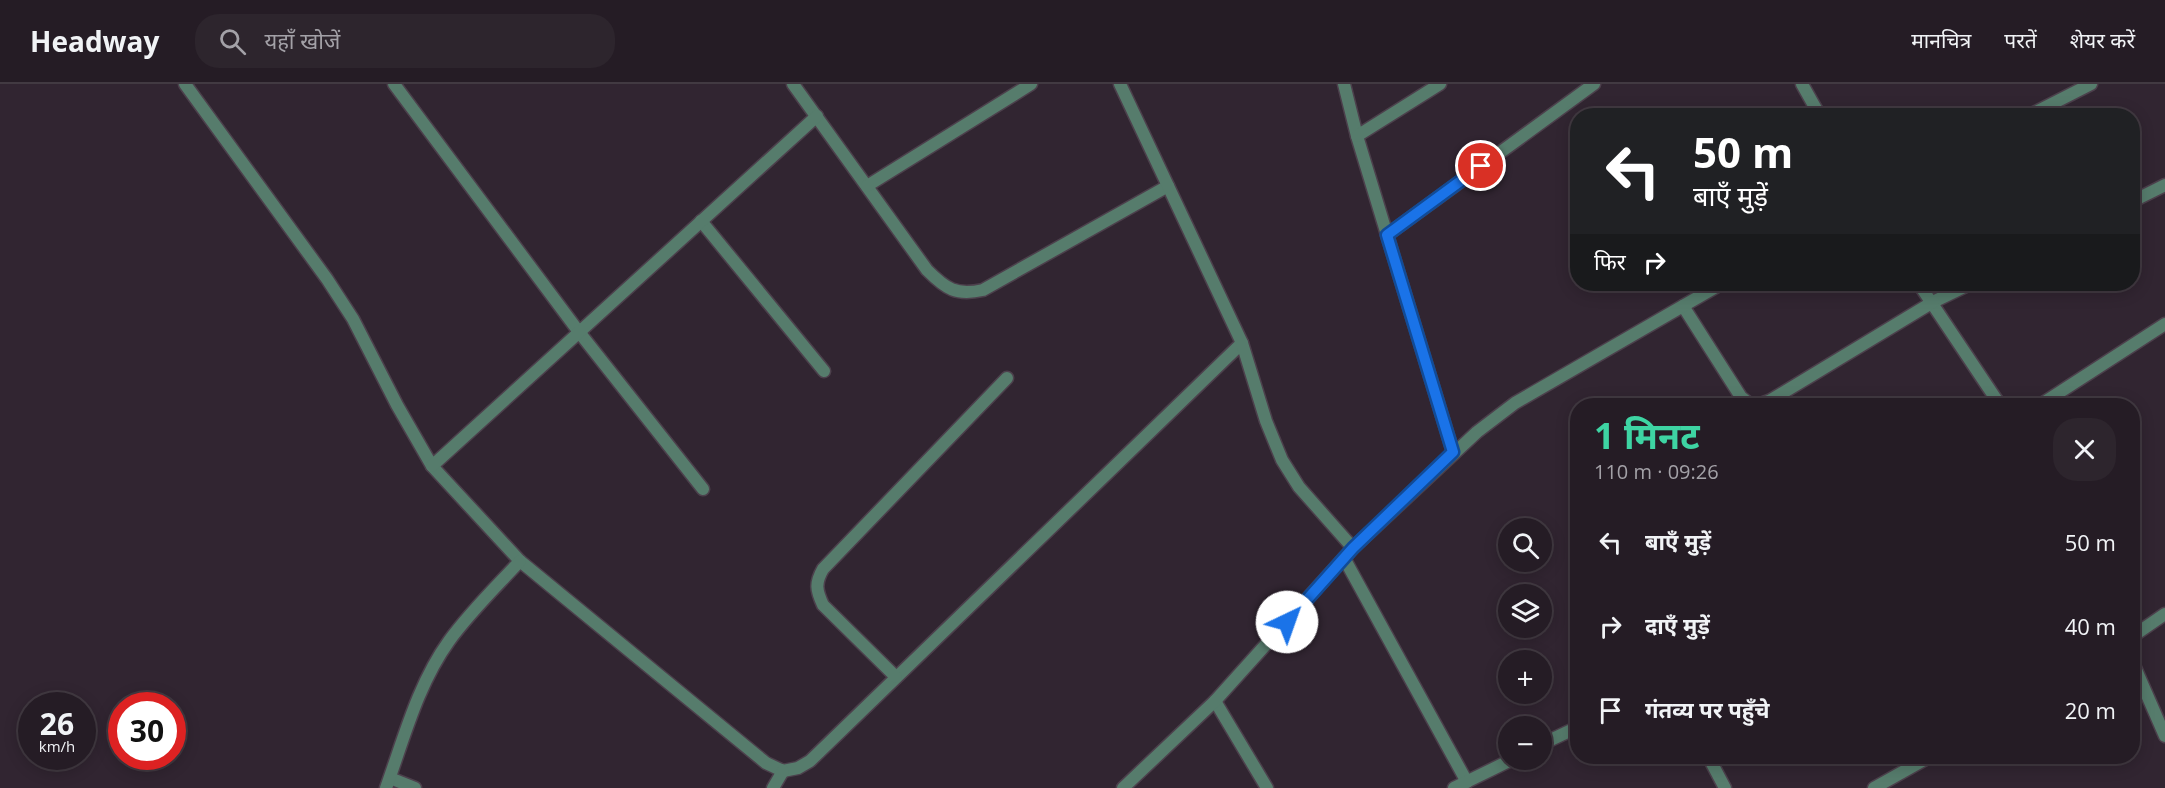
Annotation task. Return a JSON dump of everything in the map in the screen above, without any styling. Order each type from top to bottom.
[{"type":"street","points":[[185,84],[327,279],[346,309],[432,466],[520,561],[766,763],[783,771],[798,768],[810,762],[1242,343]]},
{"type":"street","points":[[394,84],[579,332],[703,489]]},
{"type":"street","points":[[794,84],[927,270],[942,285],[953,291],[967,294],[983,290],[1168,186]]},
{"type":"street","points":[[867,186],[1031,84]]},
{"type":"street","points":[[1120,84],[1242,343],[1266,422],[1282,460],[1299,487],[1353,548]]},
{"type":"street","points":[[1344,84],[1357,136],[1453,452]]},
{"type":"street","points":[[1357,136],[1440,84]]},
{"type":"street","points":[[1387,235],[1594,84]]},
{"type":"street","points":[[1802,84],[1816,108]]},
{"type":"street","points":[[2044,108],[2091,84]]},
{"type":"street","points":[[432,466],[817,117]]},
{"type":"street","points":[[2140,198],[2165,185]]},
{"type":"street","points":[[701,221],[824,371]]},
{"type":"street","points":[[1123,788],[1215,701],[1353,548],[1453,452],[1515,403],[1709,291]]},
{"type":"street","points":[[1924,291],[1995,398]]},
{"type":"street","points":[[1775,398],[1933,302],[1956,291]]},
{"type":"street","points":[[1683,306],[1742,398]]},
{"type":"street","points":[[2051,398],[2165,324]]},
{"type":"street","points":[[896,677],[823,604],[817,592],[817,580],[823,569],[1006,378]]},
{"type":"street","points":[[1344,558],[1467,782]]},
{"type":"street","points":[[415,788],[388,783],[420,693],[436,662],[456,633],[520,561]]},
{"type":"street","points":[[2140,631],[2165,614]]},
{"type":"street","points":[[2140,679],[2165,735]]},
{"type":"street","points":[[1215,701],[1267,788]]},
{"type":"street","points":[[1552,739],[1570,730]]},
{"type":"street","points":[[1712,764],[1725,788]]},
{"type":"street","points":[[1874,788],[1917,764]]},
{"type":"street","points":[[1454,788],[1498,766]]},
{"type":"street","points":[[773,788],[783,771]]},
{"type":"route","points":[[1287,622],[1353,548],[1453,452],[1387,235],[1481,166]]}]
